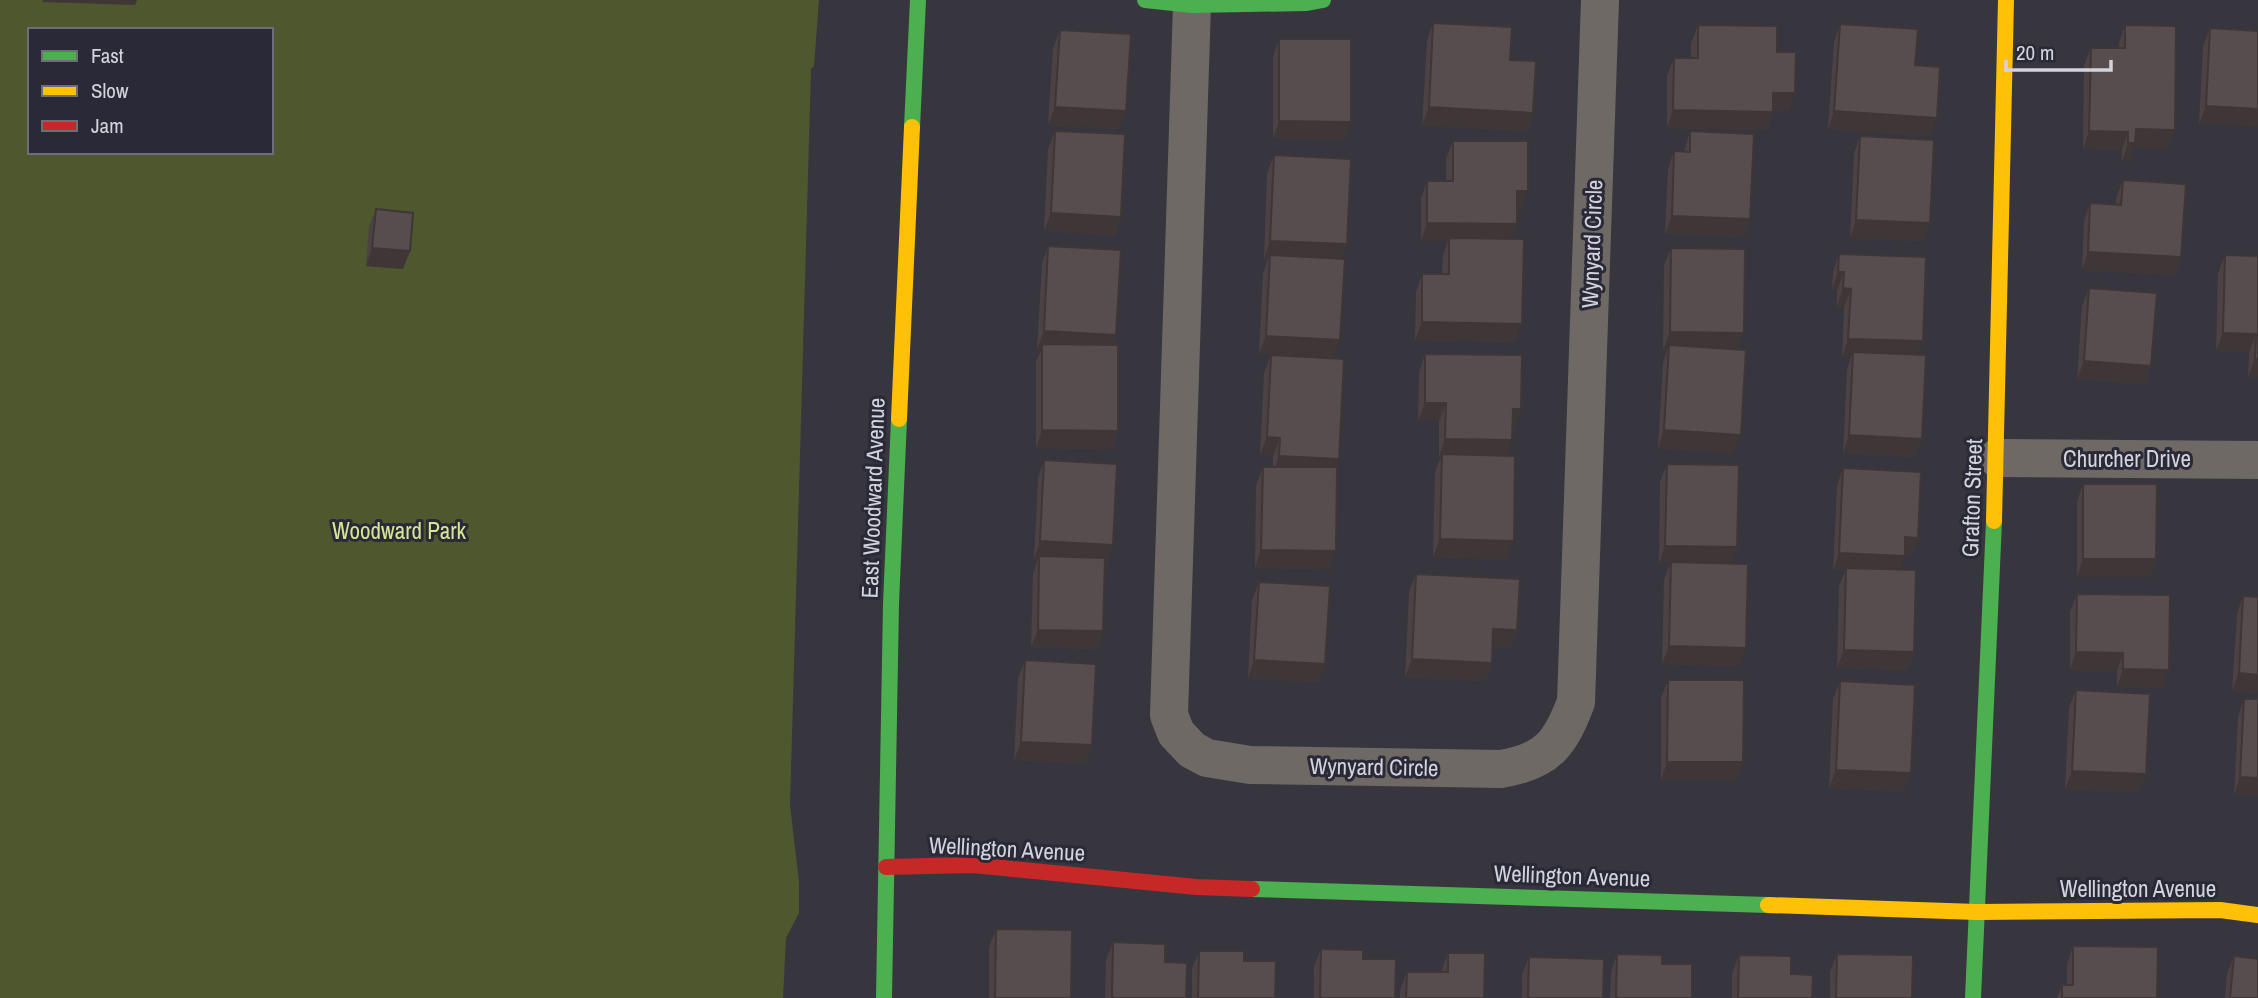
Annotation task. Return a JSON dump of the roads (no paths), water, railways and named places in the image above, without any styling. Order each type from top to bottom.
[{"type":"street","name":"East Woodward Avenue","points":[[884,998],[891,604],[918,0]]},
{"type":"street","points":[[1145,0],[1192,5],[1307,3],[1323,0]]},
{"type":"street","name":"Wynyard Circle","points":[[1192,5],[1169,715],[1176,733],[1192,750],[1207,758],[1250,765],[1502,769],[1524,765],[1543,756],[1565,731],[1576,702],[1600,0]]},
{"type":"street","name":"Grafton Street","points":[[1973,998],[1997,458],[2006,0]]},
{"type":"street","name":"Churcher Drive","points":[[1997,458],[2258,460]]},
{"type":"street","name":"Wellington Avenue","points":[[886,867],[973,865],[1196,887],[1977,912],[2220,910],[2258,915]]},
{"type":"park label","name":"Woodward Park","points":[[399,531]]}]
